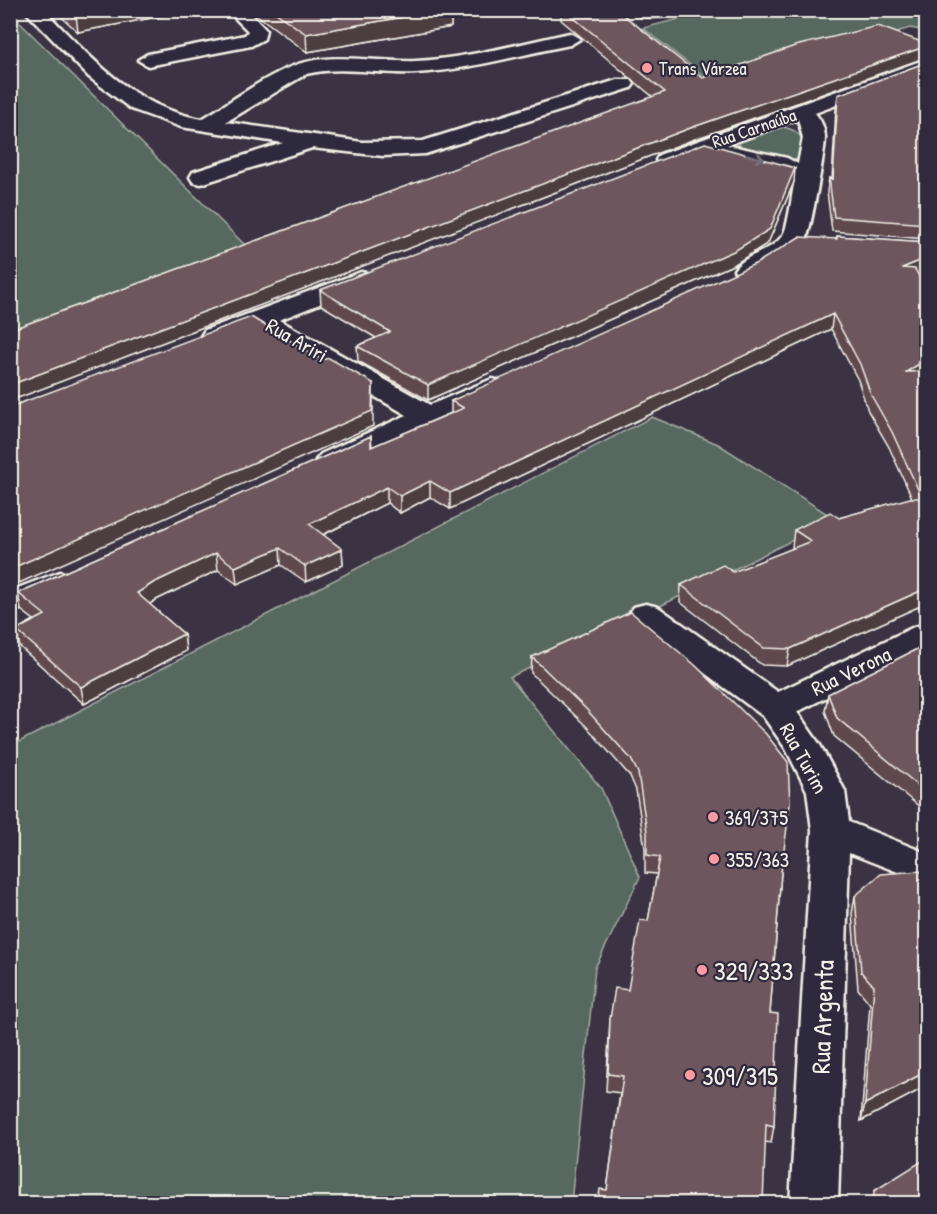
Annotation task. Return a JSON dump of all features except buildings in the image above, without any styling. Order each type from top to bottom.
[{"type":"street","points":[[33,10],[95,70],[137,104],[155,113],[206,124],[362,149],[399,150],[425,147],[624,84]]},
{"type":"street","points":[[148,60],[251,40],[257,35],[257,30],[236,10]]},
{"type":"street","points":[[638,10],[667,10]]},
{"type":"street","points":[[206,124],[299,70],[315,65],[349,61],[411,67],[435,65],[570,39]]},
{"type":"street","name":"Rua Carnaúba","points":[[645,168],[927,65]]},
{"type":"street","points":[[723,281],[807,238],[807,177],[814,138],[811,122],[803,111]]},
{"type":"street","points":[[201,177],[312,141]]},
{"type":"street","points":[[701,147],[779,163],[807,177]]},
{"type":"street","points":[[194,344],[380,271]]},
{"type":"street","name":"Rua Ariri","points":[[259,319],[430,416]]},
{"type":"street","points":[[311,469],[516,376]]},
{"type":"street","points":[[10,603],[86,570]]},
{"type":"street","name":"Rua Turim","points":[[646,614],[776,708],[802,745],[826,791],[831,830]]},
{"type":"street","name":"Rua Verona","points":[[776,708],[927,634]]},
{"type":"street","points":[[831,830],[927,869]]},
{"type":"street","name":"Rua Argenta","points":[[814,1203],[831,830]]},
{"type":"green space","points":[[711,11],[926,11],[926,31],[910,28],[717,86],[643,28]]},
{"type":"green space","points":[[11,14],[255,255],[11,346]]},
{"type":"green space","points":[[783,127],[795,131],[802,139],[805,148],[797,160],[778,160],[735,148],[741,142]]},
{"type":"green space","points":[[652,417],[718,444],[835,519],[616,628],[510,677],[601,788],[640,877],[595,968],[571,1203],[11,1203],[10,934],[15,925],[10,924],[11,746]]},
{"type":"place","name":"Trans Várzea","points":[[647,68]]},
{"type":"place","name":"369/375","points":[[713,817]]},
{"type":"place","name":"355/363","points":[[714,859]]},
{"type":"place","name":"329/333","points":[[702,970]]},
{"type":"place","name":"309/315","points":[[690,1075]]}]
